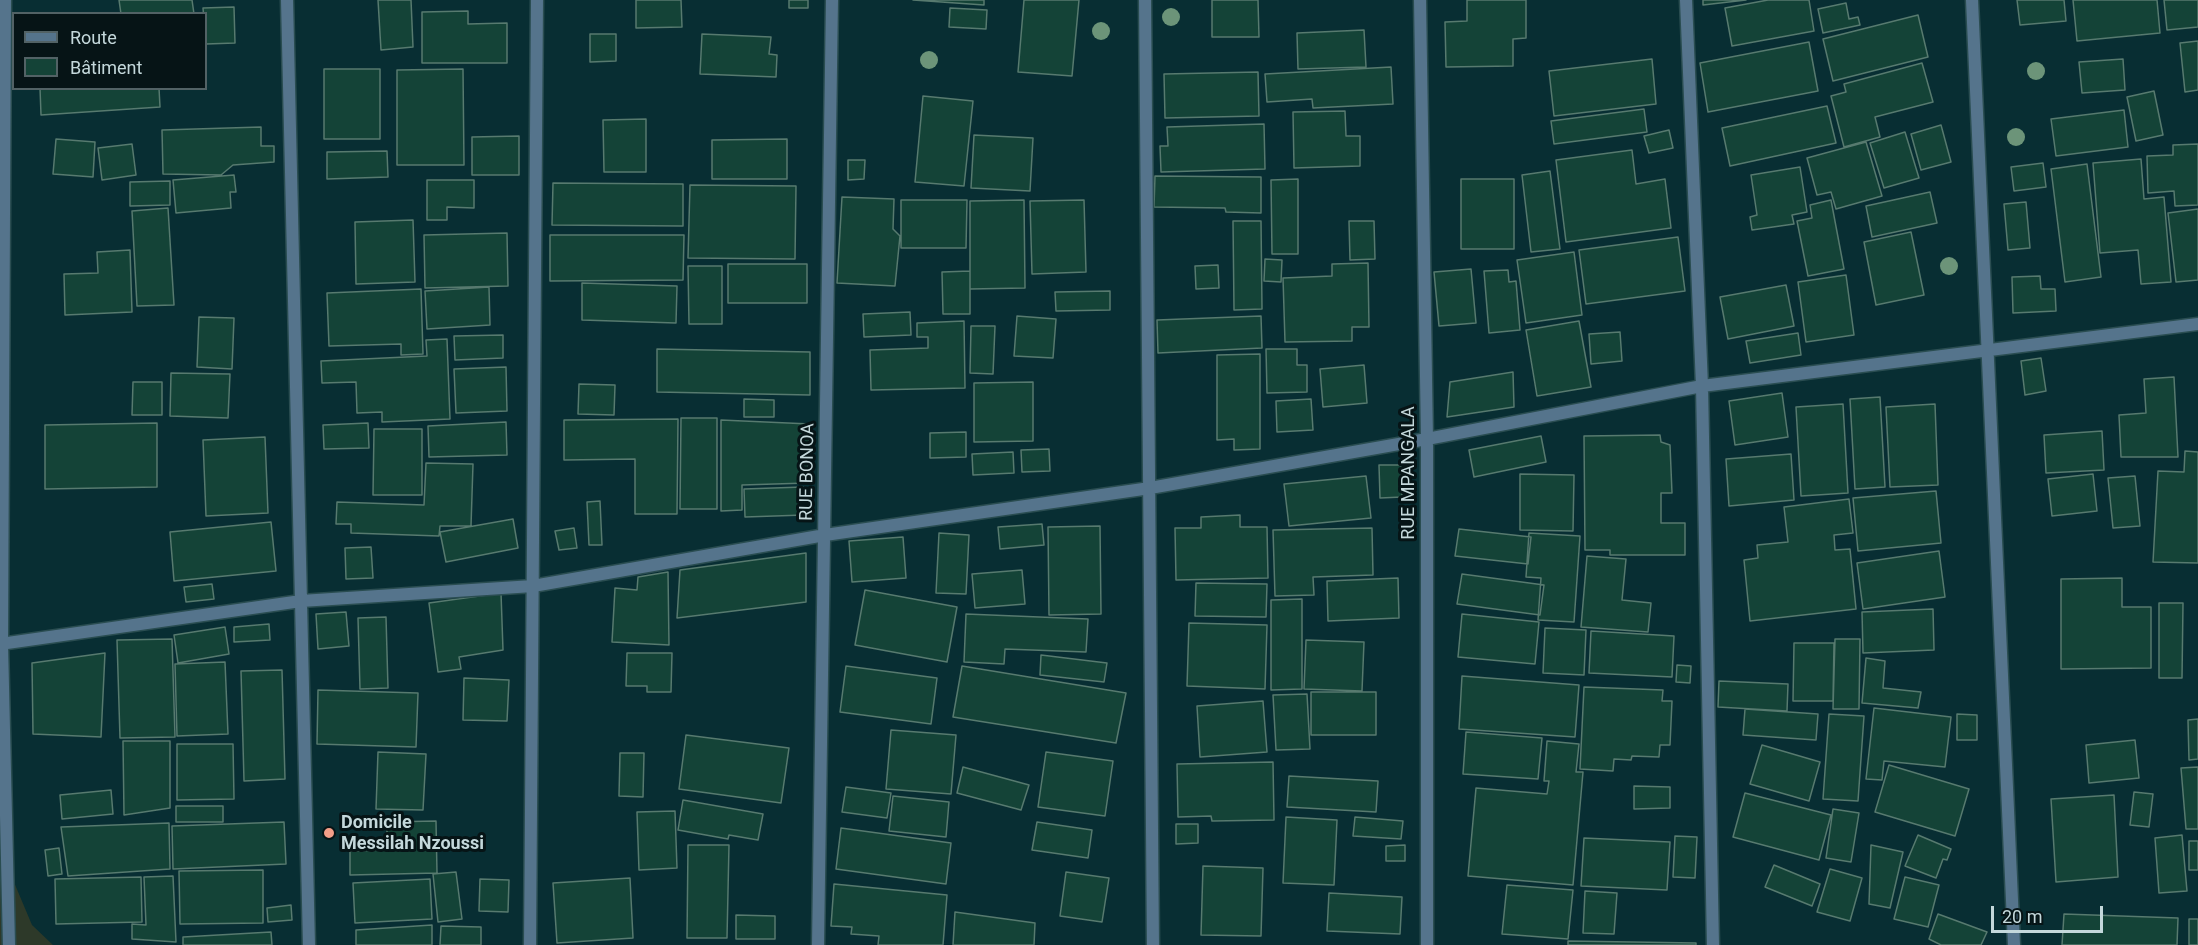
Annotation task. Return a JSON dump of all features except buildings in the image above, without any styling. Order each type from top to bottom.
[{"type":"street","points":[[5,0],[1,644],[9,945]]},
{"type":"street","points":[[286,0],[309,945]]},
{"type":"street","points":[[530,945],[537,0]]},
{"type":"street","name":"RUE BONOA","points":[[818,945],[832,0]]},
{"type":"street","points":[[1145,0],[1153,945]]},
{"type":"street","name":"RUE MPANGALA","points":[[1420,0],[1427,439],[1427,945]]},
{"type":"street","points":[[1686,0],[1702,386],[1713,945]]},
{"type":"street","points":[[1972,0],[2014,945]]},
{"type":"street","points":[[1,644],[301,601],[533,586],[825,535],[1150,488],[1427,439],[1702,386],[2198,324]]},
{"type":"green space","points":[[0,849],[32,925],[53,945],[0,945]]},
{"type":"place","name":"Domicile Messilah Nzoussi","points":[[329,833]]}]
